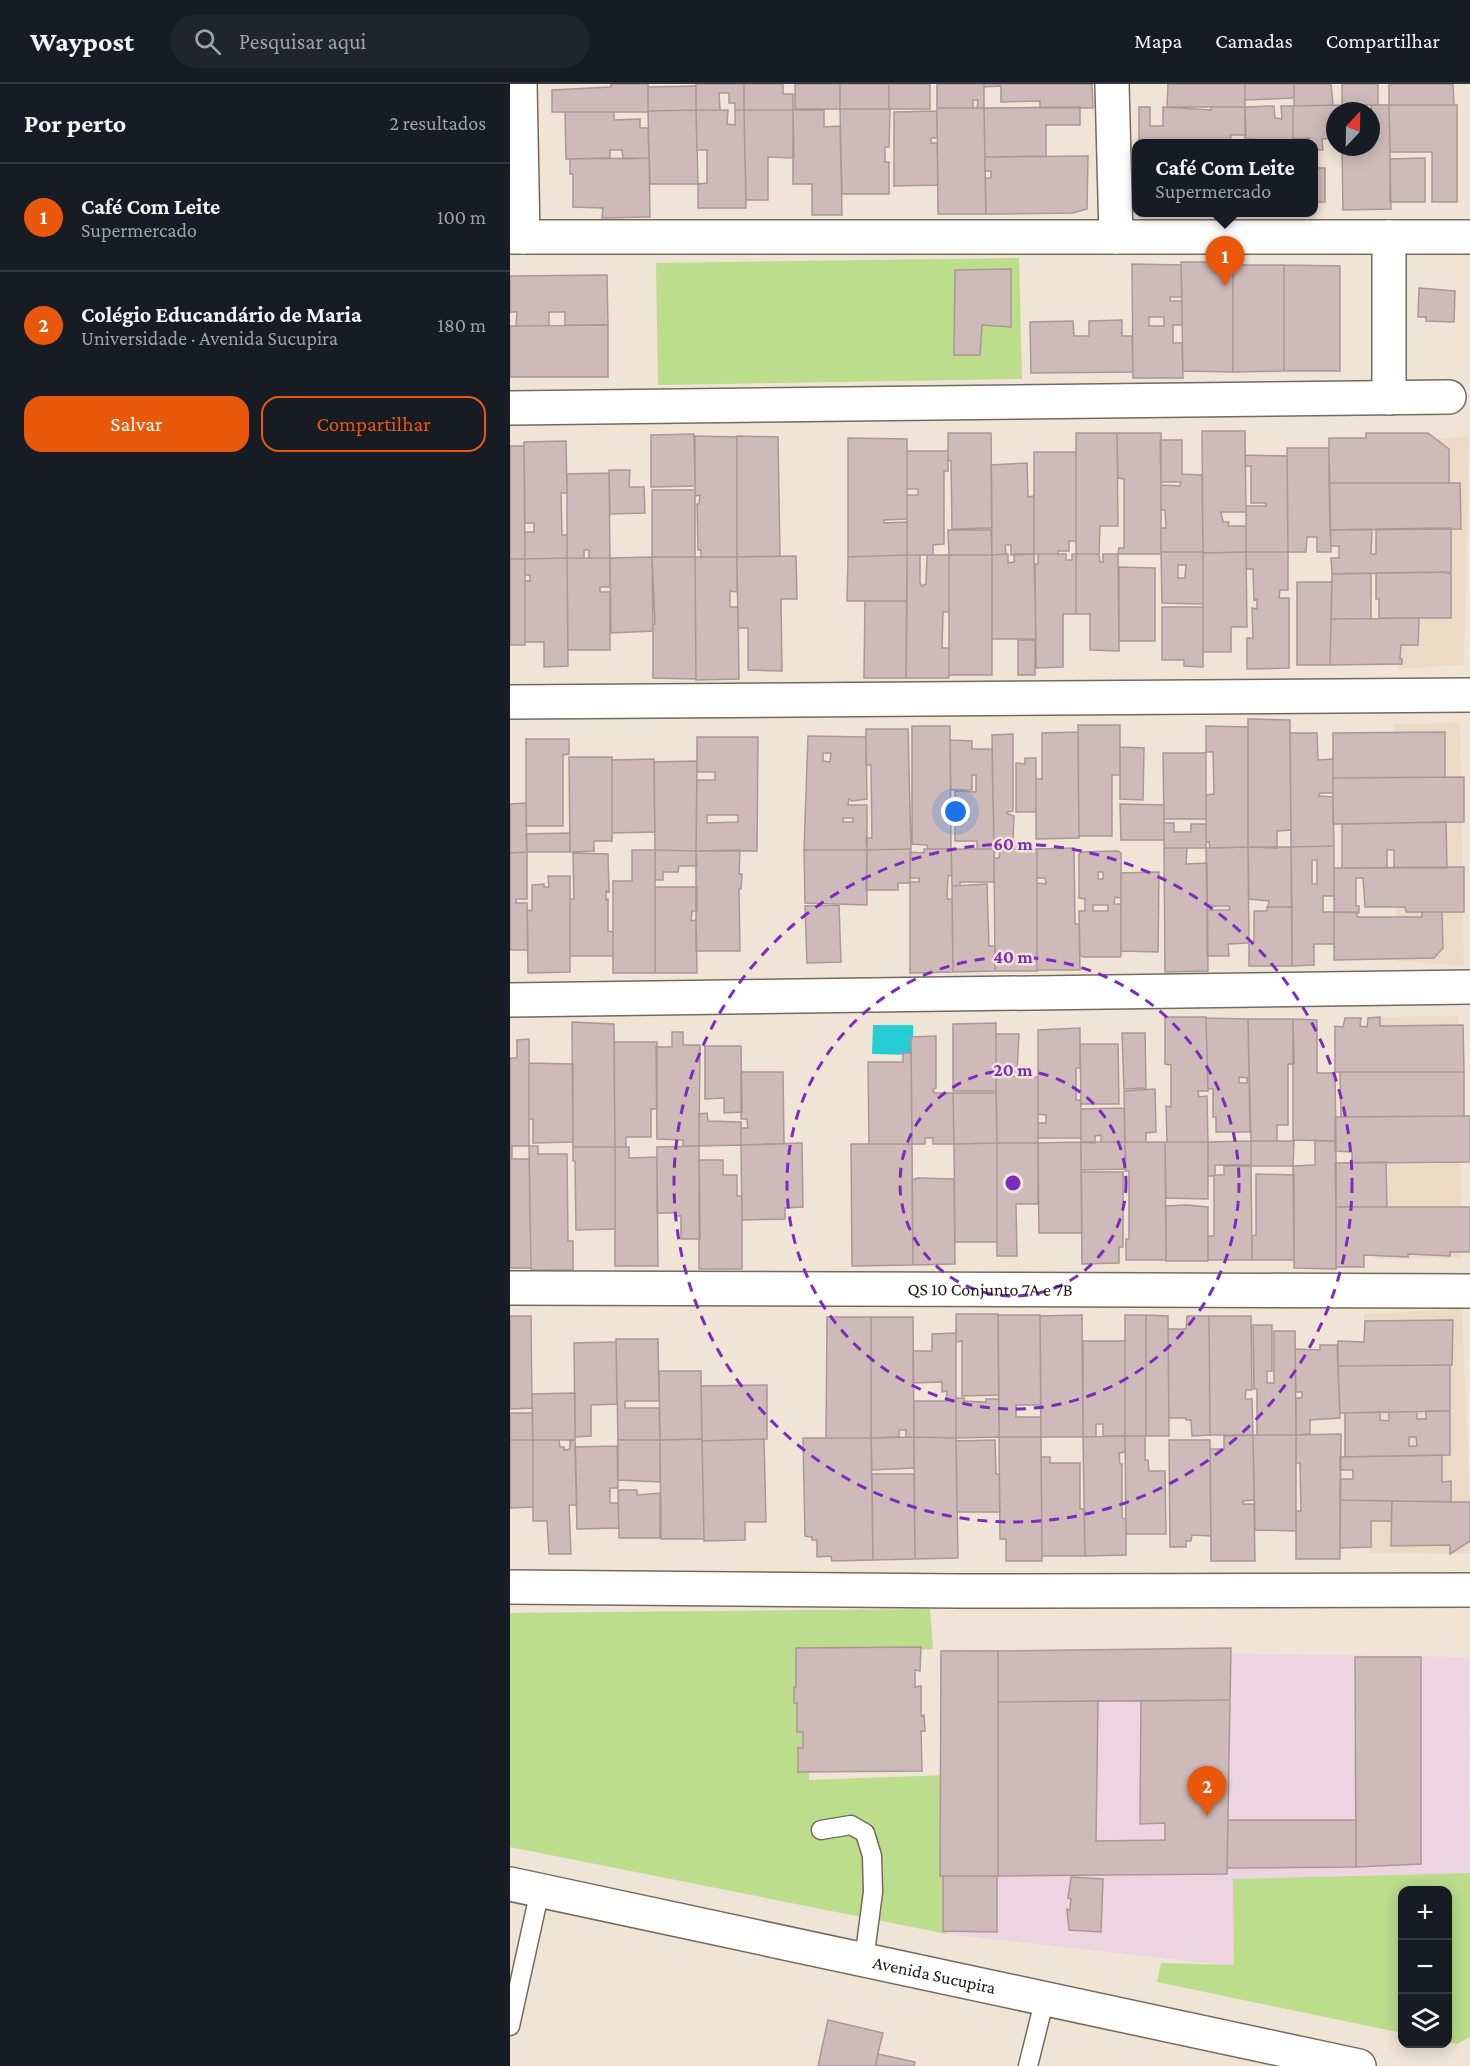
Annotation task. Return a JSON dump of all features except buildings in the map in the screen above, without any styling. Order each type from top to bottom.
[{"type":"street","points":[[520,84],[517,237],[1470,237]]},
{"type":"street","points":[[1112,84],[1116,237]]},
{"type":"street","points":[[1389,237],[1389,398]]},
{"type":"street","points":[[510,408],[1449,397]]},
{"type":"street","points":[[510,702],[1470,695]]},
{"type":"street","points":[[510,1000],[1470,987]]},
{"type":"street","name":"QS 10 Conjunto 7A e 7B","points":[[510,1287],[1470,1291]]},
{"type":"street","points":[[510,1587],[958,1592],[1470,1590]]},
{"type":"street","name":"Avenida Sucupira","points":[[525,1887],[1359,2066]]},
{"type":"lane","points":[[821,1830],[851,1825],[865,1833],[872,1856],[873,1892],[864,1960]]},
{"type":"lane","points":[[510,2026],[525,1887]]},
{"type":"lane","points":[[1028,2066],[1045,1998]]},
{"type":"shaded area","points":[[1469,436],[1464,665],[1398,669],[1397,442]]},
{"type":"shaded area","points":[[1460,723],[1464,966],[1396,961],[1393,724]]},
{"type":"shaded area","points":[[1458,1016],[1462,1258],[1376,1259],[1372,1017]]},
{"type":"shaded area","points":[[1462,1309],[1470,1554],[1369,1553],[1364,1314]]},
{"type":"shaded area","points":[[947,1649],[1469,1657],[1470,1873],[1233,1879],[1234,1966],[947,1934],[949,1887]]},
{"type":"green space","points":[[1019,258],[1022,379],[658,385],[656,263]]},
{"type":"green space","points":[[930,1609],[933,1649],[807,1655],[809,1780],[947,1775],[942,1857],[947,1934],[510,1847],[510,1613]]},
{"type":"green space","points":[[1470,1873],[1470,2037],[1457,2044],[1452,2043],[1452,1886],[1398,1886],[1398,2032],[1157,1982],[1161,1963],[1234,1965],[1233,1879]]},
{"type":"water","points":[[873,1025],[913,1025],[913,1055],[872,1054]]},
{"type":"place","name":"Café Com Leite","points":[[1225,286]]},
{"type":"place","name":"Colégio Educandário de Maria","points":[[1207,1816]]}]
